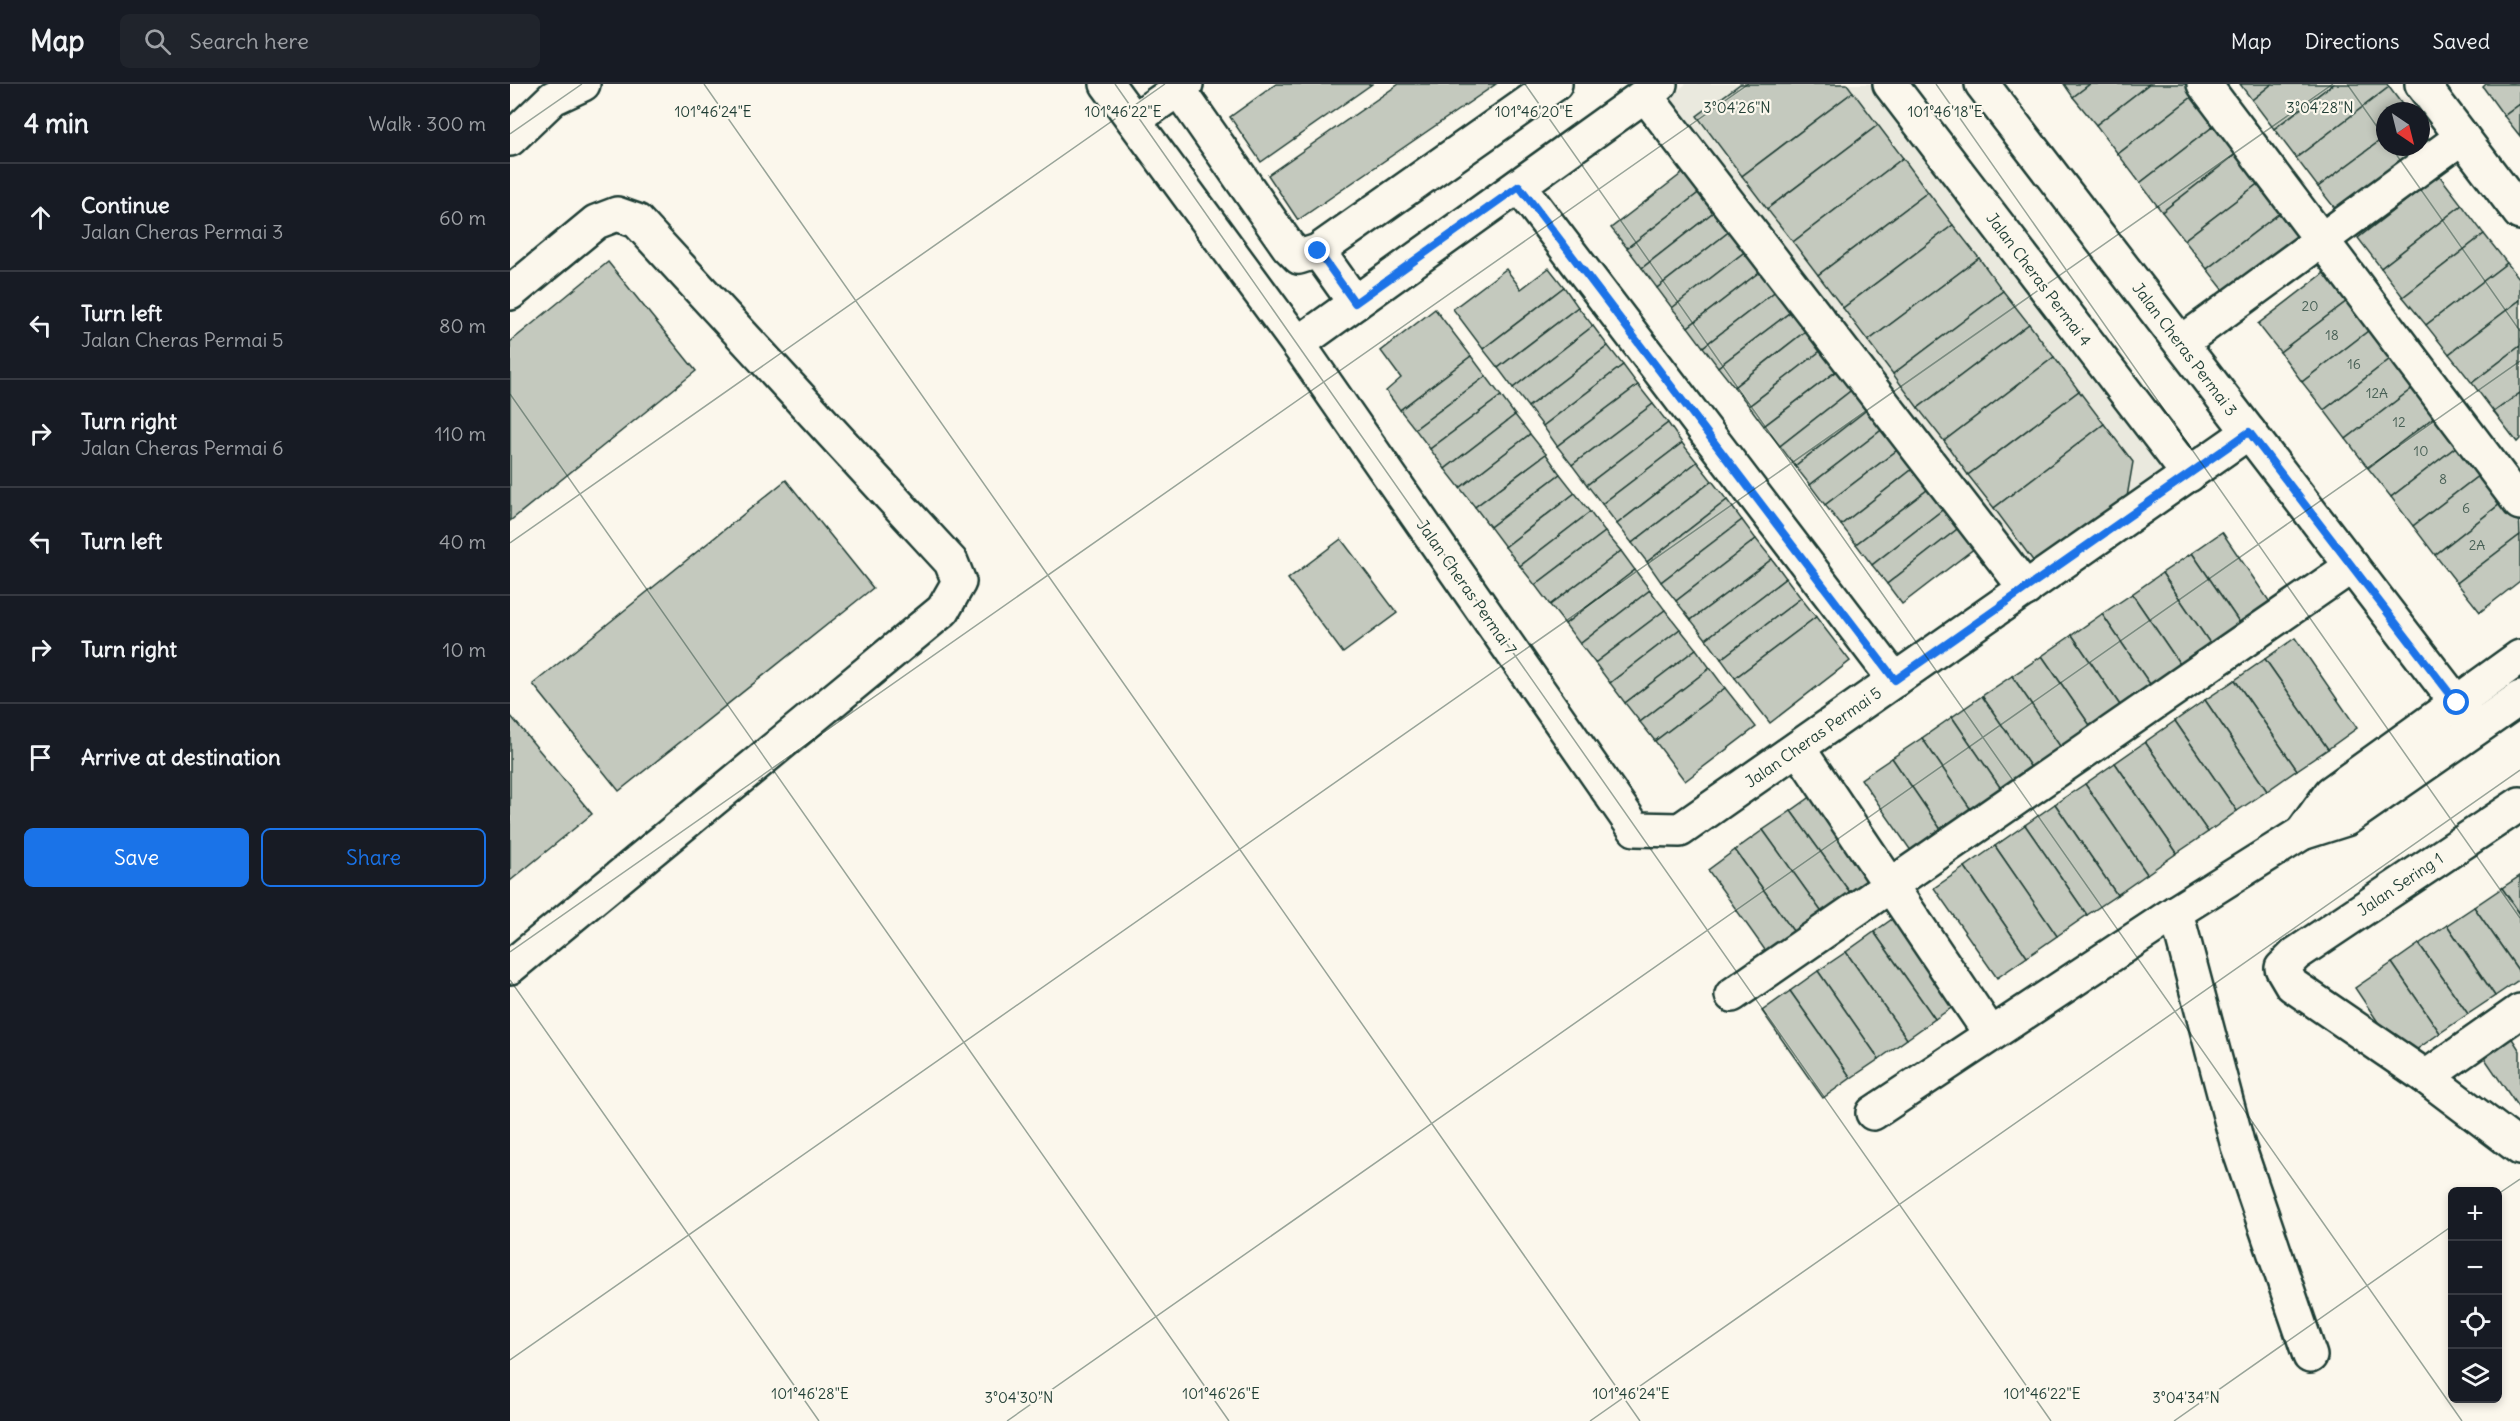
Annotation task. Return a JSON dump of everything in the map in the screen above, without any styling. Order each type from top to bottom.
[{"type":"street","points":[[510,139],[553,98],[583,84]]},
{"type":"street","name":"Jalan Cheras Permai 7","points":[[1107,84],[1298,344],[1635,829]]},
{"type":"street","points":[[1134,120],[1180,86],[1288,246],[1299,256],[1318,251],[1555,84]]},
{"type":"street","name":"Jalan Cheras Permai 4","points":[[1890,84],[2189,475]]},
{"type":"street","name":"Jalan Cheras Permai 3","points":[[1982,84],[2467,715]]},
{"type":"street","points":[[2204,84],[2520,503]]},
{"type":"street","points":[[2422,84],[2517,204]]},
{"type":"street","points":[[1298,344],[1653,90],[2026,589]]},
{"type":"street","points":[[2181,343],[2462,137]]},
{"type":"street","points":[[1519,186],[1895,680]]},
{"type":"street","points":[[510,293],[596,222],[617,214],[638,221],[951,562],[958,582],[943,610],[510,967]]},
{"type":"street","points":[[1318,251],[1355,303]]},
{"type":"street","name":"Jalan Cheras Permai 5","points":[[1635,829],[1680,830],[2249,432]]},
{"type":"street","points":[[1732,995],[2352,566]]},
{"type":"street","points":[[1873,1113],[1990,1033],[2302,833],[2346,819],[2467,715],[2520,657]]},
{"type":"street","points":[[2467,715],[2520,698]]},
{"type":"street","points":[[1798,748],[1990,1033]]},
{"type":"street","name":"Jalan Sering 1","points":[[2426,1077],[2292,985],[2282,968],[2296,954],[2520,804]]},
{"type":"street","points":[[2176,912],[2238,1146],[2310,1356]]},
{"type":"street","points":[[2520,1011],[2426,1077],[2520,1148]]},
{"type":"shaded area","points":[[1686,84],[1872,84],[2169,473],[2026,571],[1662,102]]},
{"type":"building","points":[[1276,84],[1372,84],[1261,162],[1230,117]]},
{"type":"building","points":[[1399,84],[1496,84],[1298,220],[1268,175]]},
{"type":"building","points":[[1740,84],[1847,84],[1853,92],[1742,176],[1697,116]]},
{"type":"building","points":[[2064,84],[2090,84],[2073,97]]},
{"type":"building","points":[[2090,84],[2149,84],[2096,125],[2073,97]]},
{"type":"building","points":[[2149,84],[2203,84],[2205,87],[2118,154],[2096,125]]},
{"type":"building","points":[[2240,84],[2272,84],[2252,100]]},
{"type":"building","points":[[2272,84],[2333,84],[2274,129],[2252,100]]},
{"type":"building","points":[[2333,84],[2387,84],[2389,87],[2296,158],[2274,129]]},
{"type":"building","points":[[2486,84],[2520,84],[2520,104],[2504,116],[2483,87]]},
{"type":"building","points":[[2205,87],[2228,115],[2140,183],[2118,154]]},
{"type":"building","points":[[2389,87],[2400,102],[2376,102],[2376,144],[2318,187],[2296,158]]},
{"type":"building","points":[[1853,92],[1878,125],[1767,209],[1742,176]]},
{"type":"building","points":[[2520,104],[2520,136],[2504,116]]},
{"type":"building","points":[[2228,115],[2249,144],[2162,212],[2140,183]]},
{"type":"building","points":[[1878,125],[1903,158],[1793,242],[1767,209]]},
{"type":"building","points":[[2249,144],[2272,173],[2184,240],[2162,212]]},
{"type":"building","points":[[2376,144],[2376,156],[2420,156],[2341,216],[2318,187]]},
{"type":"building","points":[[1903,158],[1928,192],[1818,275],[1793,242]]},
{"type":"building","points":[[1689,168],[1705,188],[1627,248],[1611,228]]},
{"type":"building","points":[[2272,173],[2294,202],[2207,269],[2184,240]]},
{"type":"building","points":[[2439,175],[2462,205],[2381,268],[2358,238]]},
{"type":"building","points":[[1705,188],[1720,207],[1642,268],[1627,248]]},
{"type":"building","points":[[1928,192],[1953,225],[1843,308],[1818,275]]},
{"type":"building","points":[[2294,202],[2316,230],[2229,297],[2207,269]]},
{"type":"building","points":[[2462,205],[2484,234],[2403,297],[2381,268]]},
{"type":"building","points":[[1720,207],[1735,227],[1657,288],[1642,268]]},
{"type":"building","points":[[1953,225],[1979,258],[1868,341],[1843,308]]},
{"type":"building","points":[[1735,227],[1751,247],[1672,308],[1657,288]]},
{"type":"building","points":[[2484,234],[2507,263],[2426,325],[2403,297]]},
{"type":"building","points":[[1751,247],[1766,267],[1688,327],[1672,308]]},
{"type":"building","points":[[1979,258],[2003,291],[1893,374],[1868,341]]},
{"type":"building","points":[[2341,260],[2363,289],[2280,352],[2258,324]]},
{"type":"building","points":[[608,262],[696,371],[510,521],[510,342]]},
{"type":"building","points":[[2507,263],[2520,279],[2520,300],[2449,354],[2426,325]]},
{"type":"building","points":[[1766,267],[1781,287],[1703,347],[1688,327]]},
{"type":"building","points":[[1549,268],[1564,287],[1483,349],[1453,309],[1506,269],[1521,289]]},
{"type":"building","points":[[1564,287],[1578,307],[1498,368],[1483,349]]},
{"type":"building","points":[[1781,287],[1797,307],[1718,367],[1703,347]]},
{"type":"building","points":[[2363,289],[2385,318],[2302,382],[2280,352]]},
{"type":"building","points":[[2003,291],[2029,324],[1918,408],[1893,374]]},
{"type":"building","points":[[2520,300],[2520,346],[2472,383],[2449,354]]},
{"type":"building","points":[[1578,307],[1593,326],[1513,388],[1498,368]]},
{"type":"building","points":[[1797,307],[1812,326],[1734,387],[1718,367]]},
{"type":"building","points":[[1435,309],[1471,356],[1400,410],[1386,391],[1401,378],[1381,351]]},
{"type":"building","points":[[2385,318],[2407,346],[2324,410],[2302,382]]},
{"type":"building","points":[[2029,324],[2054,357],[1944,441],[1918,408]]},
{"type":"building","points":[[1593,326],[1608,346],[1528,407],[1513,388]]},
{"type":"building","points":[[1812,326],[1827,346],[1749,406],[1734,387]]},
{"type":"building","points":[[1608,346],[1623,365],[1543,426],[1528,407]]},
{"type":"building","points":[[1827,346],[1843,366],[1764,426],[1749,406]]},
{"type":"building","points":[[2407,346],[2430,375],[2346,439],[2324,410]]},
{"type":"building","points":[[2520,346],[2520,393],[2494,412],[2472,383]]},
{"type":"building","points":[[1471,356],[1486,376],[1415,429],[1400,410]]},
{"type":"building","points":[[2054,357],[2079,391],[1968,475],[1944,441]]},
{"type":"building","points":[[1623,365],[1638,385],[1557,446],[1543,426]]},
{"type":"building","points":[[1843,366],[1858,385],[1780,446],[1764,426]]},
{"type":"building","points":[[2430,375],[2451,404],[2368,468],[2346,439]]},
{"type":"building","points":[[1486,376],[1501,396],[1430,449],[1415,429]]},
{"type":"building","points":[[1638,385],[1653,404],[1572,465],[1557,446]]},
{"type":"building","points":[[1858,385],[1873,405],[1795,466],[1780,446]]},
{"type":"building","points":[[2079,391],[2104,424],[1994,508],[1968,475]]},
{"type":"building","points":[[2520,393],[2520,439],[2517,442],[2494,412]]},
{"type":"building","points":[[1501,396],[1515,415],[1445,469],[1430,449]]},
{"type":"building","points":[[1653,404],[1668,423],[1587,485],[1572,465]]},
{"type":"building","points":[[2451,404],[2474,433],[2391,497],[2368,468]]},
{"type":"building","points":[[1873,405],[1888,425],[1810,485],[1795,466]]},
{"type":"building","points":[[1515,415],[1530,434],[1460,488],[1445,469]]},
{"type":"building","points":[[1668,423],[1682,443],[1602,504],[1587,485]]},
{"type":"building","points":[[2104,424],[2133,462],[2127,497],[2037,566],[1994,508]]},
{"type":"building","points":[[1888,425],[1904,445],[1825,505],[1810,485]]},
{"type":"building","points":[[2474,433],[2496,462],[2413,526],[2391,497]]},
{"type":"building","points":[[1530,434],[1546,454],[1475,507],[1460,488]]},
{"type":"building","points":[[1682,443],[1697,462],[1617,524],[1602,504]]},
{"type":"building","points":[[1904,445],[1919,464],[1841,525],[1825,505]]},
{"type":"building","points":[[1546,454],[1560,474],[1490,527],[1475,507]]},
{"type":"building","points":[[1697,462],[1712,481],[1632,543],[1617,524]]},
{"type":"building","points":[[2496,462],[2518,490],[2435,555],[2413,526]]},
{"type":"building","points":[[1919,464],[1935,484],[1856,544],[1841,525]]},
{"type":"building","points":[[1560,474],[1575,493],[1505,547],[1490,527]]},
{"type":"building","points":[[786,480],[873,588],[619,791],[533,684]]},
{"type":"building","points":[[1712,481],[1727,500],[1647,562],[1632,543]]},
{"type":"building","points":[[1935,484],[1950,504],[1872,565],[1856,544]]},
{"type":"building","points":[[2518,490],[2520,535],[2457,583],[2435,555]]},
{"type":"building","points":[[1575,493],[1590,512],[1520,566],[1505,547]]},
{"type":"building","points":[[1727,500],[1742,520],[1661,582],[1647,562]]},
{"type":"building","points":[[1950,504],[1965,523],[1887,584],[1872,565]]},
{"type":"building","points":[[1590,512],[1605,532],[1535,585],[1520,566]]},
{"type":"building","points":[[1742,520],[1756,539],[1676,601],[1661,582]]},
{"type":"building","points":[[1965,523],[1980,544],[1902,604],[1887,584]]},
{"type":"building","points":[[1605,532],[1621,551],[1550,605],[1535,585]]},
{"type":"building","points":[[2222,532],[2276,611],[2246,632],[2192,553]]},
{"type":"building","points":[[2520,535],[2520,581],[2480,612],[2457,583]]},
{"type":"building","points":[[1341,539],[1397,613],[1343,653],[1288,579]]},
{"type":"building","points":[[1756,539],[1772,559],[1691,620],[1676,601]]},
{"type":"building","points":[[1621,551],[1635,570],[1565,624],[1550,605]]},
{"type":"building","points":[[2192,553],[2246,632],[2216,652],[2162,573]]},
{"type":"building","points":[[1772,559],[1786,578],[1706,639],[1691,620]]},
{"type":"building","points":[[1635,570],[1650,590],[1580,644],[1565,624]]},
{"type":"building","points":[[2162,573],[2216,652],[2186,673],[2132,594]]},
{"type":"building","points":[[1786,578],[1801,598],[1721,659],[1706,639]]},
{"type":"building","points":[[1650,590],[1665,610],[1595,663],[1580,644]]},
{"type":"building","points":[[2132,594],[2186,673],[2156,693],[2102,614]]},
{"type":"building","points":[[1801,598],[1816,617],[1735,678],[1721,659]]},
{"type":"building","points":[[1665,610],[1680,629],[1610,683],[1595,663]]},
{"type":"building","points":[[2102,614],[2156,693],[2126,714],[2072,635]]},
{"type":"building","points":[[1816,617],[1850,661],[1770,723],[1735,678]]},
{"type":"building","points":[[1680,629],[1696,649],[1625,703],[1610,683]]},
{"type":"building","points":[[2072,635],[2126,714],[2096,734],[2042,656]]},
{"type":"building","points":[[2295,638],[2357,728],[2328,749],[2265,659]]},
{"type":"building","points":[[1696,649],[1710,668],[1640,722],[1625,703]]},
{"type":"building","points":[[2042,656],[2096,734],[2066,755],[2012,676]]},
{"type":"building","points":[[2265,659],[2328,749],[2297,770],[2235,680]]},
{"type":"building","points":[[1710,668],[1725,688],[1655,741],[1640,722]]},
{"type":"building","points":[[2012,676],[2066,755],[2036,775],[1982,696]]},
{"type":"building","points":[[2235,680],[2297,770],[2267,791],[2205,700]]},
{"type":"building","points":[[1725,688],[1756,727],[1685,781],[1655,741]]},
{"type":"building","points":[[1982,696],[2036,775],[2006,796],[1952,717]]},
{"type":"building","points":[[2205,700],[2267,791],[2237,811],[2175,721]]},
{"type":"building","points":[[510,715],[592,814],[510,881]]},
{"type":"building","points":[[1952,717],[2006,796],[1976,817],[1922,738]]},
{"type":"building","points":[[2175,721],[2237,811],[2208,832],[2145,742]]},
{"type":"building","points":[[1922,738],[1976,817],[1946,837],[1892,758]]},
{"type":"building","points":[[2145,742],[2208,832],[2177,853],[2115,763]]},
{"type":"building","points":[[1892,758],[1946,837],[1916,858],[1861,779]]},
{"type":"building","points":[[2115,763],[2177,853],[2147,874],[2085,784]]},
{"type":"building","points":[[2085,784],[2147,874],[2117,895],[2055,804]]},
{"type":"building","points":[[1819,791],[1881,878],[1854,898],[1791,811]]},
{"type":"building","points":[[2055,804],[2117,895],[2087,915],[2025,825]]},
{"type":"building","points":[[1791,811],[1854,898],[1826,918],[1763,830]]},
{"type":"building","points":[[2025,825],[2087,915],[2057,936],[1995,846]]},
{"type":"building","points":[[1763,830],[1826,918],[1798,938],[1735,850]]},
{"type":"building","points":[[1995,846],[2057,936],[2027,957],[1965,867]]},
{"type":"building","points":[[1735,850],[1798,938],[1770,957],[1708,870]]},
{"type":"building","points":[[1965,867],[2027,957],[1997,978],[1934,888]]},
{"type":"building","points":[[2520,876],[2520,914],[2502,888]]},
{"type":"building","points":[[2502,888],[2520,914],[2520,973],[2474,907]]},
{"type":"building","points":[[2474,907],[2520,973],[2520,979],[2495,996],[2447,925]]},
{"type":"building","points":[[1902,912],[1963,1000],[1935,1019],[1874,932]]},
{"type":"building","points":[[2447,925],[2495,996],[2468,1014],[2419,944]]},
{"type":"building","points":[[1874,932],[1935,1019],[1907,1039],[1846,952]]},
{"type":"building","points":[[2419,944],[2468,1014],[2440,1033],[2392,963]]},
{"type":"building","points":[[1846,952],[1907,1039],[1879,1059],[1818,971]]},
{"type":"building","points":[[2392,963],[2440,1033],[2403,1059],[2355,988]]},
{"type":"building","points":[[1818,971],[1879,1059],[1851,1078],[1790,991]]},
{"type":"building","points":[[1790,991],[1851,1078],[1823,1098],[1762,1011]]},
{"type":"building","points":[[2511,1037],[2520,1051],[2520,1110],[2483,1056]]},
{"type":"route","points":[[1318,251],[1355,303],[1519,186],[1895,680],[2249,432],[2457,703]]}]
